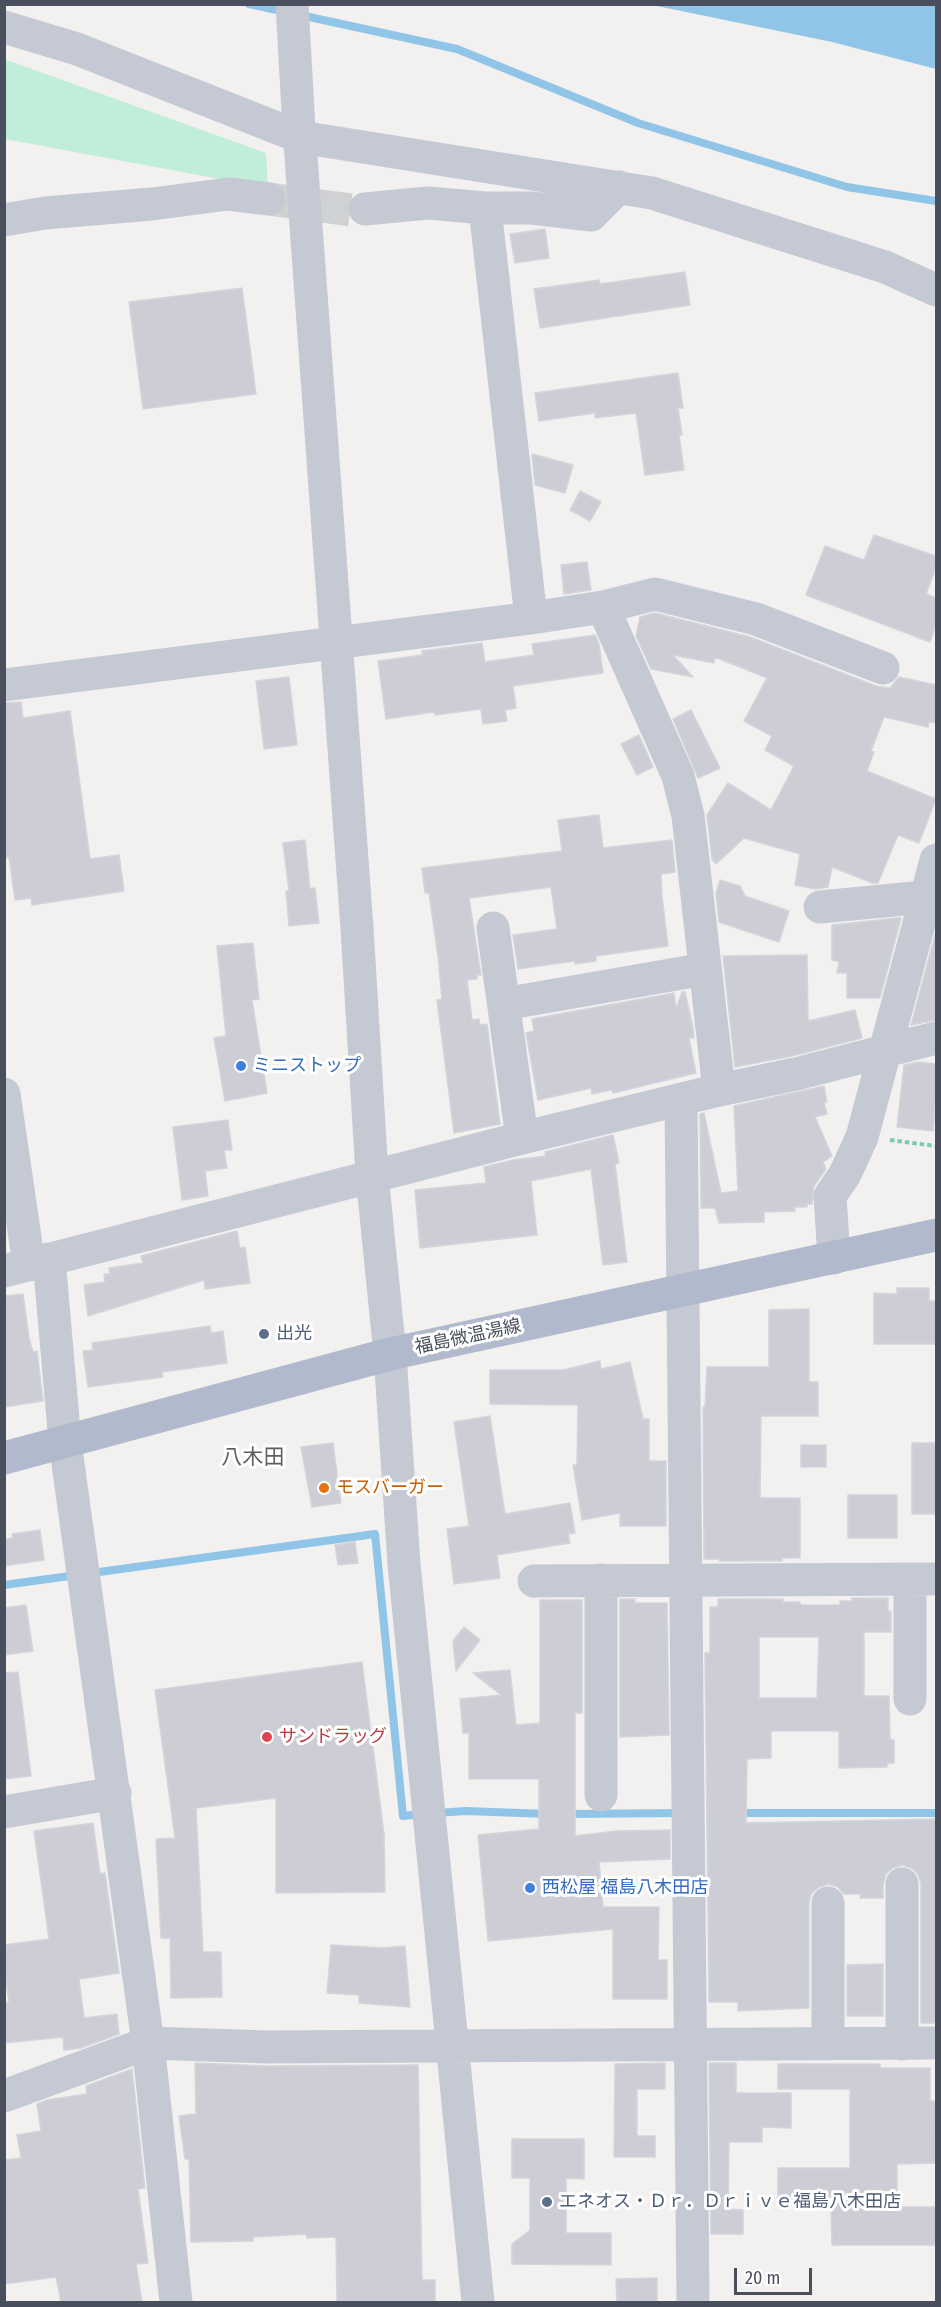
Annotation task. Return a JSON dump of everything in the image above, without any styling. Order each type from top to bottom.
[{"type":"main road","name":"福島微温湯線","points":[[4,1458],[390,1354],[936,1235]]},
{"type":"street","points":[[292,4],[299,133],[356,916],[372,1175],[390,1354],[404,1564],[478,2302]]},
{"type":"street","points":[[4,27],[77,49],[299,133],[652,193],[885,267],[936,290]]},
{"type":"street","points":[[365,209],[428,203],[485,208],[532,208],[591,215],[619,188]]},
{"type":"street","points":[[4,220],[45,213],[152,204],[228,194],[268,199]]},
{"type":"street","points":[[485,208],[531,618]]},
{"type":"street","points":[[4,685],[531,618],[603,607],[655,594],[756,619],[883,669]]},
{"type":"street","points":[[603,607],[678,776],[688,816],[719,1090]]},
{"type":"street","points":[[834,1258],[830,1196],[844,1174],[862,1137],[936,860]]},
{"type":"street","points":[[820,907],[925,897]]},
{"type":"street","points":[[493,928],[522,1138]]},
{"type":"street","points":[[504,1004],[705,969]]},
{"type":"street","points":[[28,1265],[372,1175],[719,1090],[796,1074],[936,1038]]},
{"type":"street","points":[[4,1094],[8,1141],[28,1265],[65,1442],[115,1793],[148,2043],[176,2302]]},
{"type":"street","points":[[681,1101],[693,2302]]},
{"type":"street","points":[[534,1581],[923,1579],[910,1699]]},
{"type":"street","points":[[601,1580],[601,1795]]},
{"type":"street","points":[[4,1812],[115,1793]]},
{"type":"street","points":[[902,1884],[902,2044]]},
{"type":"street","points":[[828,1903],[828,2044]]},
{"type":"street","points":[[4,2096],[148,2043],[267,2047],[936,2043]]},
{"type":"path","points":[[862,1137],[936,1146]]},
{"type":"green space","points":[[4,59],[266,153],[268,188],[5,139]]},
{"type":"water","points":[[652,5],[936,5],[936,69],[832,42]]},
{"type":"building","points":[[545,229],[549,258],[515,263],[510,234]]},
{"type":"building","points":[[685,272],[690,305],[540,328],[534,289],[599,280],[600,284]]},
{"type":"building","points":[[242,288],[256,394],[143,409],[129,302]]},
{"type":"building","points":[[678,373],[683,408],[678,408],[682,435],[679,435],[684,470],[645,475],[636,413],[595,418],[595,413],[539,421],[535,393]]},
{"type":"building","points":[[532,454],[573,465],[565,493],[535,485]]},
{"type":"building","points":[[580,491],[601,502],[590,521],[570,510]]},
{"type":"building","points":[[874,535],[936,556],[936,568],[926,594],[936,598],[936,625],[930,642],[806,595],[825,546],[864,560]]},
{"type":"building","points":[[587,562],[591,590],[564,594],[561,565]]},
{"type":"building","points":[[655,613],[750,637],[876,686],[890,688],[899,677],[936,685],[936,723],[929,722],[928,727],[884,717],[871,751],[874,752],[867,771],[936,799],[919,843],[898,835],[878,883],[872,883],[832,867],[828,887],[816,889],[795,885],[800,854],[744,838],[716,864],[712,859],[707,815],[728,783],[771,810],[794,766],[765,750],[772,736],[744,721],[767,678],[715,657],[714,663],[673,655],[693,677],[651,669],[636,636],[640,617]]},
{"type":"building","points":[[595,635],[599,644],[603,673],[513,686],[516,708],[505,710],[507,721],[483,724],[481,709],[435,715],[434,712],[386,719],[378,661],[423,655],[422,651],[482,643],[485,662],[534,655],[532,644]]},
{"type":"building","points":[[289,677],[297,745],[264,749],[256,681]]},
{"type":"building","points":[[21,702],[23,718],[70,711],[90,859],[119,855],[124,891],[32,905],[31,898],[15,900],[9,857],[4,858],[4,703]]},
{"type":"building","points":[[691,710],[720,768],[698,778],[673,719]]},
{"type":"building","points":[[639,735],[653,767],[637,775],[621,744]]},
{"type":"building","points":[[599,815],[603,848],[672,840],[675,872],[661,874],[668,946],[596,956],[596,961],[575,964],[575,961],[518,969],[513,935],[557,929],[551,887],[469,898],[481,975],[477,975],[477,979],[467,980],[472,1020],[479,1019],[480,1025],[487,1024],[500,1124],[454,1133],[437,1000],[442,999],[438,957],[429,893],[425,893],[422,868],[562,851],[558,820]]},
{"type":"building","points":[[305,840],[310,889],[315,888],[319,923],[289,926],[286,891],[289,891],[283,843]]},
{"type":"building","points":[[720,880],[740,886],[745,896],[789,911],[779,942],[719,922],[716,893]]},
{"type":"building","points":[[901,918],[880,998],[847,998],[847,973],[837,973],[839,962],[832,960],[832,925]]},
{"type":"building","points":[[936,931],[936,1020],[911,1025]]},
{"type":"building","points":[[253,943],[259,999],[252,1000],[267,1093],[225,1101],[214,1038],[226,1036],[217,946]]},
{"type":"building","points":[[807,955],[808,1021],[855,1010],[862,1038],[792,1056],[735,1067],[723,956]]},
{"type":"building","points":[[682,992],[685,992],[693,1028],[694,1038],[689,1038],[696,1073],[613,1093],[612,1090],[592,1094],[591,1088],[538,1100],[526,1033],[534,1031],[532,1019],[674,993],[676,1009]]},
{"type":"building","points":[[919,1062],[936,1064],[933,1131],[897,1127],[904,1065]]},
{"type":"building","points":[[824,1086],[827,1102],[824,1103],[827,1114],[815,1117],[832,1156],[823,1162],[826,1169],[814,1186],[812,1204],[807,1204],[807,1207],[794,1207],[795,1211],[764,1212],[764,1222],[719,1223],[715,1208],[701,1208],[700,1114],[704,1113],[721,1193],[738,1191],[734,1106]]},
{"type":"building","points":[[228,1120],[232,1150],[224,1150],[227,1168],[205,1171],[208,1196],[182,1200],[173,1127]]},
{"type":"building","points":[[613,1135],[619,1163],[615,1164],[627,1262],[603,1265],[591,1169],[531,1181],[537,1235],[420,1248],[415,1190],[486,1183],[484,1167],[513,1160],[546,1156],[545,1152]]},
{"type":"building","points":[[237,1231],[240,1248],[245,1247],[250,1283],[205,1289],[204,1280],[88,1316],[84,1285],[105,1282],[104,1274],[110,1274],[109,1268],[143,1263],[141,1256]]},
{"type":"building","points":[[897,1288],[929,1288],[929,1301],[936,1301],[936,1344],[874,1344],[874,1293],[897,1294]]},
{"type":"building","points":[[23,1294],[29,1338],[33,1352],[37,1351],[43,1401],[4,1407],[4,1296]]},
{"type":"building","points":[[809,1309],[809,1382],[818,1382],[818,1416],[761,1416],[760,1498],[800,1498],[800,1558],[782,1558],[782,1561],[704,1559],[703,1407],[705,1407],[707,1367],[769,1367],[769,1310]]},
{"type":"building","points":[[210,1326],[211,1333],[223,1331],[227,1363],[162,1372],[163,1377],[88,1387],[83,1351],[93,1350],[92,1343]]},
{"type":"building","points":[[600,1361],[601,1369],[630,1362],[643,1419],[649,1419],[649,1461],[666,1461],[666,1526],[620,1526],[620,1513],[582,1520],[573,1465],[577,1465],[578,1405],[490,1404],[490,1370],[563,1370]]},
{"type":"building","points":[[490,1416],[505,1514],[570,1503],[575,1533],[568,1534],[570,1543],[497,1555],[500,1578],[454,1584],[447,1529],[469,1526],[454,1422]]},
{"type":"building","name":"モスバーガー","points":[[333,1443],[341,1503],[312,1507],[301,1447]]},
{"type":"building","points":[[912,1443],[936,1443],[936,1514],[912,1514]]},
{"type":"building","points":[[801,1445],[826,1445],[826,1467],[801,1467]]},
{"type":"building","points":[[848,1495],[897,1495],[897,1538],[848,1538]]},
{"type":"building","points":[[40,1530],[44,1560],[4,1566],[4,1539],[13,1538],[12,1534]]},
{"type":"building","points":[[355,1542],[358,1563],[338,1565],[335,1545]]},
{"type":"building","points":[[852,1598],[888,1598],[888,1611],[891,1611],[891,1632],[864,1632],[864,1696],[889,1696],[890,1740],[894,1740],[894,1763],[887,1763],[887,1767],[839,1768],[839,1731],[771,1731],[771,1758],[747,1759],[746,1823],[936,1819],[936,2023],[921,2023],[921,1884],[918,1874],[903,1865],[893,1868],[886,1874],[883,1898],[860,1898],[861,1894],[844,1894],[838,1887],[829,1884],[819,1887],[811,1894],[809,1903],[809,2008],[738,2011],[738,2002],[709,2002],[705,1653],[710,1653],[710,1607],[718,1607],[718,1599],[783,1599],[783,1602],[800,1602],[800,1605],[840,1605],[840,1601],[852,1601]],"holes":[[[759,1637],[819,1637],[817,1698],[759,1698]]]},
{"type":"building","points":[[620,1599],[635,1599],[635,1603],[667,1603],[669,1735],[620,1737]]},
{"type":"building","points":[[540,1600],[582,1600],[582,1713],[575,1713],[575,1836],[617,1831],[670,1830],[670,1859],[599,1862],[603,1907],[659,1907],[658,1960],[667,1960],[667,1999],[613,1999],[613,1929],[488,1941],[478,1835],[539,1829],[539,1779],[469,1779],[469,1733],[463,1733],[460,1699],[501,1695],[473,1673],[510,1670],[516,1725],[540,1723]]},
{"type":"building","points":[[26,1605],[33,1651],[4,1655],[4,1608]]},
{"type":"building","points":[[464,1627],[480,1640],[456,1671],[453,1641]]},
{"type":"building","name":"サンドラッグ","points":[[362,1662],[384,1834],[385,1892],[276,1893],[276,1798],[196,1808],[203,1952],[221,1952],[222,1997],[171,1998],[170,1938],[161,1938],[156,1839],[175,1838],[155,1690]]},
{"type":"building","points":[[18,1672],[31,1776],[4,1779],[4,1673]]},
{"type":"building","points":[[93,1823],[100,1874],[105,1873],[119,1973],[79,1979],[84,2018],[117,2014],[119,2034],[81,2048],[64,2050],[63,2037],[4,2043],[4,2003],[9,2002],[4,1968],[4,1945],[49,1939],[34,1831]]},
{"type":"building","points":[[331,1945],[382,1948],[405,1946],[410,2007],[359,2003],[359,1995],[327,1993]]},
{"type":"building","points":[[883,1964],[883,2016],[847,2016],[847,1965]]},
{"type":"building","points":[[195,2063],[267,2066],[418,2065],[422,2280],[435,2280],[435,2302],[337,2302],[336,2237],[307,2238],[306,2234],[253,2237],[253,2241],[191,2242],[189,2159],[185,2159],[179,2116],[196,2114]]},
{"type":"building","points":[[665,2063],[665,2089],[637,2089],[637,2136],[655,2136],[655,2157],[614,2157],[615,2064]]},
{"type":"building","points":[[709,2063],[736,2063],[736,2093],[791,2093],[791,2128],[762,2127],[762,2142],[729,2142],[728,2209],[743,2210],[743,2234],[711,2234]]},
{"type":"building","points":[[778,2064],[880,2064],[880,2068],[930,2068],[930,2101],[936,2101],[935,2163],[897,2164],[897,2207],[936,2207],[936,2245],[832,2245],[831,2207],[778,2206],[778,2168],[850,2168],[850,2089],[778,2089]]},
{"type":"building","points":[[132,2069],[145,2188],[138,2189],[148,2263],[136,2264],[142,2302],[61,2302],[56,2277],[4,2284],[4,2160],[21,2158],[17,2135],[41,2131],[37,2104],[47,2100],[87,2094],[86,2086]]},
{"type":"building","points":[[512,2139],[584,2139],[584,2179],[566,2178],[566,2233],[611,2233],[611,2265],[512,2264],[512,2244],[530,2230],[530,2178],[512,2178]]},
{"type":"building","points":[[657,2278],[657,2302],[617,2302],[616,2279]]},
{"type":"waterway","points":[[249,4],[286,12]]},
{"type":"waterway","points":[[300,15],[457,49],[638,123],[847,187],[936,201]]},
{"type":"waterway","points":[[92,1573],[375,1534],[403,1816],[422,1814]]},
{"type":"waterway","points":[[4,1585],[77,1575]]},
{"type":"waterway","points":[[437,1813],[465,1811],[548,1814]]},
{"type":"waterway","points":[[566,1814],[680,1813]]},
{"type":"waterway","points":[[737,1813],[936,1813]]},
{"type":"tunnel","points":[[269,199],[351,210],[365,209]]},
{"type":"place","name":"ミニストップ","points":[[241,1066]]},
{"type":"place","name":"出光","points":[[264,1334]]},
{"type":"place","name":"モスバーガー","points":[[324,1488]]},
{"type":"place","name":"サンドラッグ","points":[[267,1737]]},
{"type":"place","name":"西松屋 福島八木田店","points":[[530,1888]]},
{"type":"place","name":"エネオス・Ｄｒ．Ｄｒｉｖｅ福島八木田店","points":[[547,2202]]},
{"type":"district","name":"八木田","points":[[253,1458]]}]
